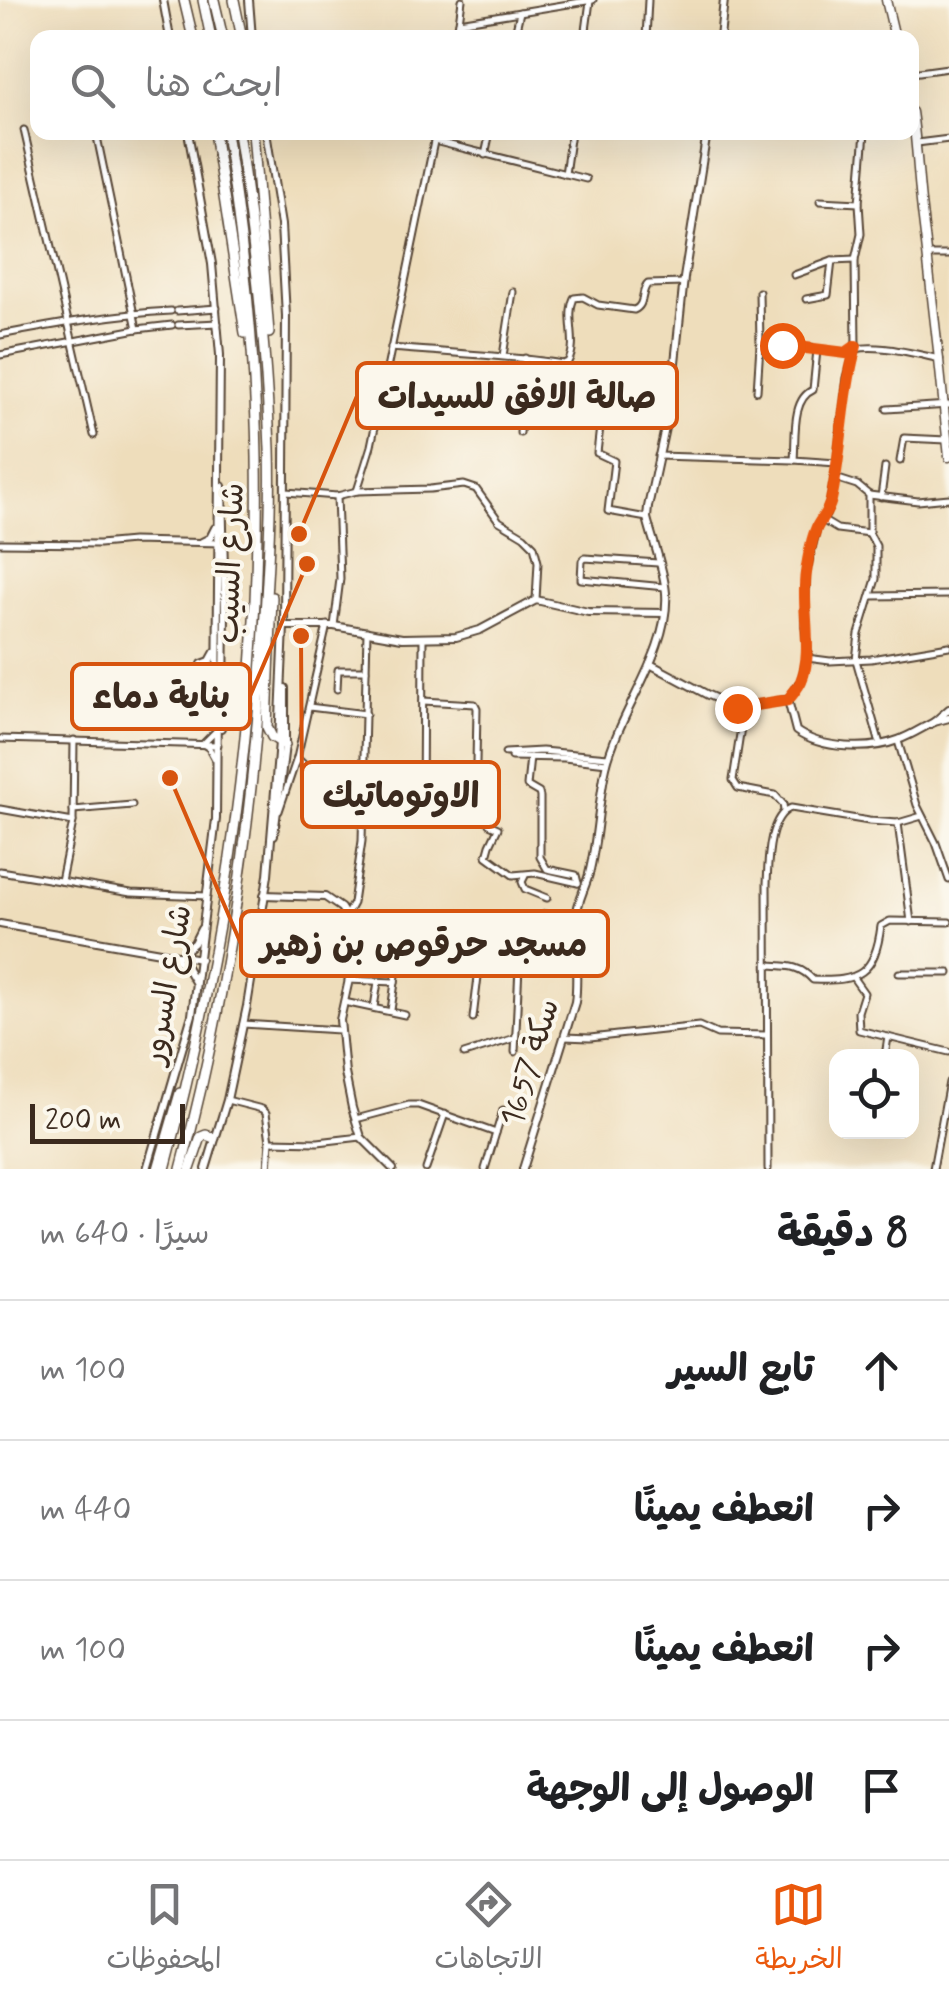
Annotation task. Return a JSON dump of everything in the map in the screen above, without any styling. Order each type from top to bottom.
[{"type":"highway","points":[[184,0],[191,30]]},
{"type":"highway","points":[[204,0],[210,30]]},
{"type":"highway","points":[[214,0],[220,30]]},
{"type":"highway","points":[[234,0],[240,30]]},
{"type":"highway","points":[[215,140],[252,370]]},
{"type":"highway","name":"شارع السيب","points":[[166,1169],[217,940],[240,790],[256,591],[257,455],[252,370],[227,140]]},
{"type":"highway","name":"شارع السيب","points":[[181,1169],[225,979],[258,724],[270,538],[270,451],[260,295],[239,140]]},
{"type":"highway","points":[[254,140],[267,286],[270,451]]},
{"type":"highway","points":[[270,538],[273,547],[268,726],[272,737],[282,744]]},
{"type":"highway","points":[[268,726],[274,730],[279,725]]},
{"type":"highway","points":[[158,1169],[198,1038]]},
{"type":"highway","points":[[190,1169],[201,1137],[214,1138]]},
{"type":"main road","points":[[886,0],[894,30]]},
{"type":"main road","points":[[917,142],[947,405],[949,457]]},
{"type":"street","points":[[162,0],[168,30]]},
{"type":"street","points":[[249,0],[251,30]]},
{"type":"street","points":[[458,30],[462,0]]},
{"type":"street","points":[[459,22],[592,0],[586,30]]},
{"type":"street","points":[[646,30],[648,0]]},
{"type":"street","points":[[721,30],[724,0]]},
{"type":"street","points":[[516,30],[520,12]]},
{"type":"street","points":[[919,72],[948,68]]},
{"type":"street","points":[[24,130],[94,435]]},
{"type":"street","points":[[917,142],[949,139]]},
{"type":"street","points":[[98,140],[137,330]]},
{"type":"street","name":"شارع السرور","points":[[190,140],[217,308],[221,380],[218,503],[224,703],[218,745]]},
{"type":"street","points":[[267,140],[281,225],[286,316],[282,744],[278,815],[270,856]]},
{"type":"street","points":[[485,155],[488,140]]},
{"type":"street","points":[[565,174],[570,140]]},
{"type":"street","points":[[516,948],[529,946],[535,926],[545,914],[575,922],[608,760],[650,664],[665,613],[665,588],[648,518],[671,400],[706,140]]},
{"type":"street","points":[[650,664],[729,705],[744,708],[788,700],[801,682],[806,658],[806,574],[817,526],[830,502],[856,346],[854,260],[861,234],[859,203],[864,140]]},
{"type":"street","points":[[357,491],[371,446],[434,141],[586,179]]},
{"type":"street","points":[[820,200],[859,203]]},
{"type":"street","points":[[929,256],[949,255]]},
{"type":"street","points":[[794,276],[832,261],[854,260]]},
{"type":"street","points":[[806,299],[828,295],[832,261]]},
{"type":"street","points":[[391,348],[563,364],[571,359],[570,306],[574,298],[634,310],[642,303],[646,286],[684,283]]},
{"type":"street","points":[[503,356],[513,292]]},
{"type":"street","points":[[757,391],[759,292]]},
{"type":"street","points":[[0,335],[134,313],[217,308]]},
{"type":"street","points":[[177,311],[178,325]]},
{"type":"street","points":[[0,355],[137,330],[218,322]]},
{"type":"street","points":[[760,345],[846,353],[856,346],[940,359]]},
{"type":"street","points":[[794,460],[798,408],[802,396],[814,390],[817,350]]},
{"type":"street","points":[[520,433],[525,358]]},
{"type":"street","points":[[648,518],[608,511],[614,462],[598,453],[604,391],[671,400]]},
{"type":"street","points":[[382,393],[521,395]]},
{"type":"street","points":[[887,409],[947,405]]},
{"type":"street","points":[[900,461],[904,438],[948,440]]},
{"type":"street","points":[[658,456],[838,464]]},
{"type":"street","points":[[882,497],[885,467]]},
{"type":"street","name":"شارع السرور","points":[[148,1169],[192,1015],[216,819],[218,582],[224,500],[220,470]]},
{"type":"street","points":[[835,478],[858,485],[869,495],[918,501],[949,498]]},
{"type":"street","points":[[286,492],[337,496],[357,491],[464,485],[476,490],[499,521],[534,546],[538,562],[536,600]]},
{"type":"street","points":[[869,495],[869,533],[876,546],[876,579],[859,634],[856,660],[880,744]]},
{"type":"street","points":[[278,815],[340,579],[337,496]]},
{"type":"street","points":[[202,542],[214,533],[218,503]]},
{"type":"street","points":[[822,520],[844,531],[869,533]]},
{"type":"street","points":[[0,543],[222,542]]},
{"type":"street","points":[[658,563],[585,558],[581,575],[584,580],[665,588]]},
{"type":"street","points":[[218,582],[215,649],[210,660],[202,664],[213,672],[218,692]]},
{"type":"street","points":[[871,596],[949,595]]},
{"type":"street","points":[[284,626],[330,625],[402,638],[467,635],[536,600],[588,612],[665,613]]},
{"type":"street","points":[[346,916],[353,903],[362,840],[366,632]]},
{"type":"street","points":[[206,1169],[227,1100],[268,875],[282,744],[279,725],[284,636]]},
{"type":"street","points":[[422,818],[424,638]]},
{"type":"street","points":[[806,658],[871,660],[949,646]]},
{"type":"street","points":[[337,689],[338,670],[366,670]]},
{"type":"street","points":[[788,700],[793,726],[802,735],[832,744],[880,744],[949,718]]},
{"type":"street","points":[[423,701],[475,704],[476,764]]},
{"type":"street","points":[[308,707],[366,714]]},
{"type":"street","points":[[744,708],[733,774],[735,785],[775,795],[784,811]]},
{"type":"street","points":[[934,722],[949,709]]},
{"type":"street","points":[[203,744],[218,729]]},
{"type":"street","points":[[0,739],[218,745]]},
{"type":"street","points":[[61,881],[73,822],[74,740]]},
{"type":"street","points":[[898,740],[922,816],[949,880]]},
{"type":"street","points":[[203,744],[213,753],[217,767]]},
{"type":"street","points":[[282,744],[299,745]]},
{"type":"street","points":[[542,751],[608,760],[530,756],[508,755],[542,751]]},
{"type":"street","points":[[530,756],[527,786],[539,792],[540,797],[540,857],[547,869],[576,875],[582,884]]},
{"type":"street","points":[[296,758],[329,788],[364,786]]},
{"type":"street","points":[[73,810],[132,805]]},
{"type":"street","points":[[0,808],[73,822]]},
{"type":"street","points":[[768,1169],[768,860],[778,818],[784,811],[804,809],[898,823],[922,816]]},
{"type":"street","points":[[898,823],[910,922]]},
{"type":"street","points":[[488,824],[498,828],[487,856],[513,875],[535,874],[582,884]]},
{"type":"street","points":[[0,871],[130,893],[207,896]]},
{"type":"street","points":[[268,875],[278,895]]},
{"type":"street","points":[[525,876],[525,890],[547,898]]},
{"type":"street","points":[[265,893],[325,897],[346,916],[354,957],[340,1030],[344,1073],[361,1137],[392,1169]]},
{"type":"street","points":[[262,908],[278,895]]},
{"type":"street","points":[[768,965],[794,966],[805,970],[813,980],[854,979],[870,966],[881,926],[890,921],[949,922]]},
{"type":"street","name":"سكة 1657","points":[[523,1169],[575,1002],[575,922]]},
{"type":"street","points":[[179,955],[190,948],[204,923]]},
{"type":"street","points":[[0,924],[200,958]]},
{"type":"street","points":[[260,924],[274,927]]},
{"type":"street","points":[[515,1052],[518,926]]},
{"type":"street","points":[[165,952],[185,965],[196,985]]},
{"type":"street","points":[[354,957],[399,955],[578,968]]},
{"type":"street","points":[[392,1010],[399,955]]},
{"type":"street","points":[[474,1018],[480,960]]},
{"type":"street","points":[[898,974],[949,973]]},
{"type":"street","points":[[854,979],[864,993],[858,1012],[859,1030],[949,1052]]},
{"type":"street","points":[[348,980],[396,982]]},
{"type":"street","points":[[374,1007],[378,982]]},
{"type":"street","points":[[344,1002],[405,1015]]},
{"type":"street","points":[[243,1024],[340,1030]]},
{"type":"street","points":[[564,1037],[590,1038],[699,1026],[717,1034],[767,1034]]},
{"type":"street","points":[[886,1049],[888,1037]]},
{"type":"street","points":[[464,1054],[515,1038]]},
{"type":"street","points":[[934,1169],[949,1082]]},
{"type":"street","points":[[227,1100],[266,1112],[268,1169]]},
{"type":"street","points":[[354,1119],[418,1105],[496,1134]]},
{"type":"street","points":[[485,1169],[503,1110]]},
{"type":"street","points":[[426,1169],[444,1114]]},
{"type":"street","points":[[270,1141],[318,1142],[361,1137]]},
{"type":"place","name":"صالة الافق للسيدات","points":[[299,534]]},
{"type":"place","name":"بناية دماء","points":[[307,564]]},
{"type":"place","name":"الاوتوماتيك","points":[[301,636]]},
{"type":"place","name":"مسجد حرقوص بن زهير","points":[[170,778]]},
{"type":"route","points":[[737,708],[788,700],[801,682],[808,654],[806,574],[817,526],[830,502],[856,346],[846,353],[782,345]]}]
